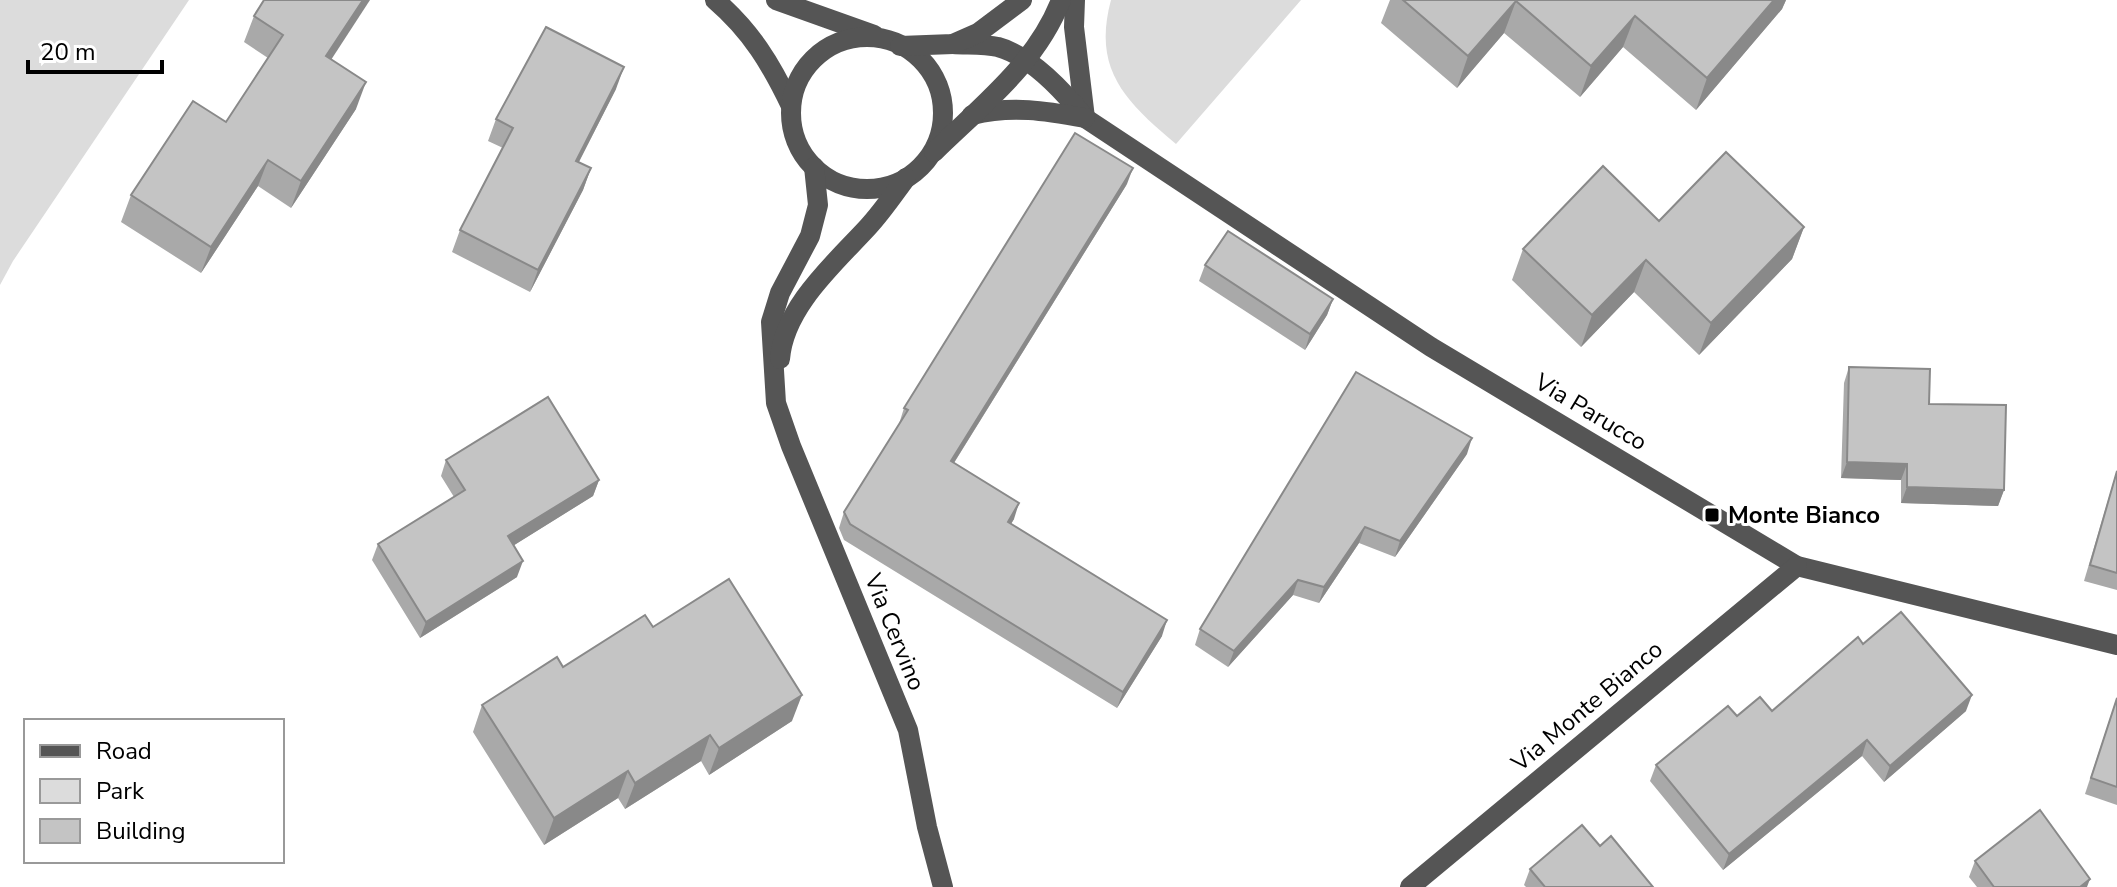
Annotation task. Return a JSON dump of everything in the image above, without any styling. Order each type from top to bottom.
[{"type":"street","points":[[715,0],[733,16],[770,61],[791,106]]},
{"type":"street","points":[[776,0],[908,50],[927,67],[939,90],[943,113],[939,136],[929,158]]},
{"type":"street","points":[[953,44],[978,33],[1022,0]]},
{"type":"street","points":[[1061,0],[1051,25],[1025,62],[929,158],[892,185],[869,190],[844,185],[821,175],[803,157],[792,132],[791,106],[798,81],[813,59],[835,44],[859,38],[892,43],[999,47],[1025,62],[1059,86],[1085,118]]},
{"type":"street","points":[[1075,0],[1074,27],[1085,118]]},
{"type":"street","points":[[972,115],[995,109],[1030,108],[1085,118]]},
{"type":"street","name":"Via Parucco","points":[[1085,118],[1431,347],[1797,566],[2117,645]]},
{"type":"street","name":"Via Cervino","points":[[814,167],[818,205],[810,236],[780,293],[771,322],[776,403],[908,730],[927,827],[943,887]]},
{"type":"street","name":"Via Cervino","points":[[776,403],[781,344],[799,309],[826,272],[871,224],[907,177]]},
{"type":"street","name":"Via Monte Bianco","points":[[1410,887],[1797,566]]},
{"type":"green space","points":[[0,0],[189,0],[13,261],[0,285]]},
{"type":"green space","points":[[1111,0],[1301,0],[1176,144],[1128,98],[1110,65],[1106,25]]},
{"type":"building","points":[[264,0],[363,0],[326,56],[366,82],[301,181],[268,160],[211,247],[131,195],[193,101],[226,122],[283,35],[254,16]]},
{"type":"building","points":[[1403,0],[1774,0],[1707,78],[1635,16],[1591,66],[1516,1],[1468,56]]},
{"type":"building","points":[[546,27],[624,67],[576,161],[591,168],[538,270],[460,230],[513,128],[496,119]]},
{"type":"building","points":[[1075,133],[1133,168],[951,461],[1019,503],[1008,522],[1167,620],[1123,692],[850,524],[844,512],[908,410],[904,408]]},
{"type":"building","points":[[1726,152],[1804,227],[1711,323],[1646,260],[1592,315],[1523,249],[1603,166],[1659,221]]},
{"type":"building","points":[[1228,231],[1333,299],[1310,334],[1205,265]]},
{"type":"building","points":[[1849,367],[1930,369],[1929,404],[2006,405],[2004,490],[1907,487],[1907,464],[1847,462]]},
{"type":"building","points":[[1356,372],[1472,438],[1400,541],[1365,527],[1324,587],[1298,580],[1234,651],[1200,629]]},
{"type":"building","points":[[548,397],[599,480],[508,536],[523,561],[426,622],[378,544],[465,490],[446,460]]},
{"type":"building","points":[[2117,471],[2117,573],[2090,565]]},
{"type":"building","points":[[729,579],[802,695],[719,748],[710,735],[635,783],[628,771],[554,818],[482,705],[557,657],[563,667],[645,615],[653,627]]},
{"type":"building","points":[[1901,612],[1972,695],[1890,766],[1867,740],[1729,854],[1656,765],[1728,706],[1737,716],[1760,697],[1772,711],[1858,637],[1863,644]]},
{"type":"building","points":[[2117,698],[2117,787],[2091,778]]},
{"type":"building","points":[[2040,810],[2090,879],[2080,887],[1994,887],[1975,861]]},
{"type":"building","points":[[1582,825],[1600,846],[1611,836],[1653,887],[1545,887],[1530,869]]},
{"type":"place","name":"Monte Bianco","points":[[1712,515]]}]
